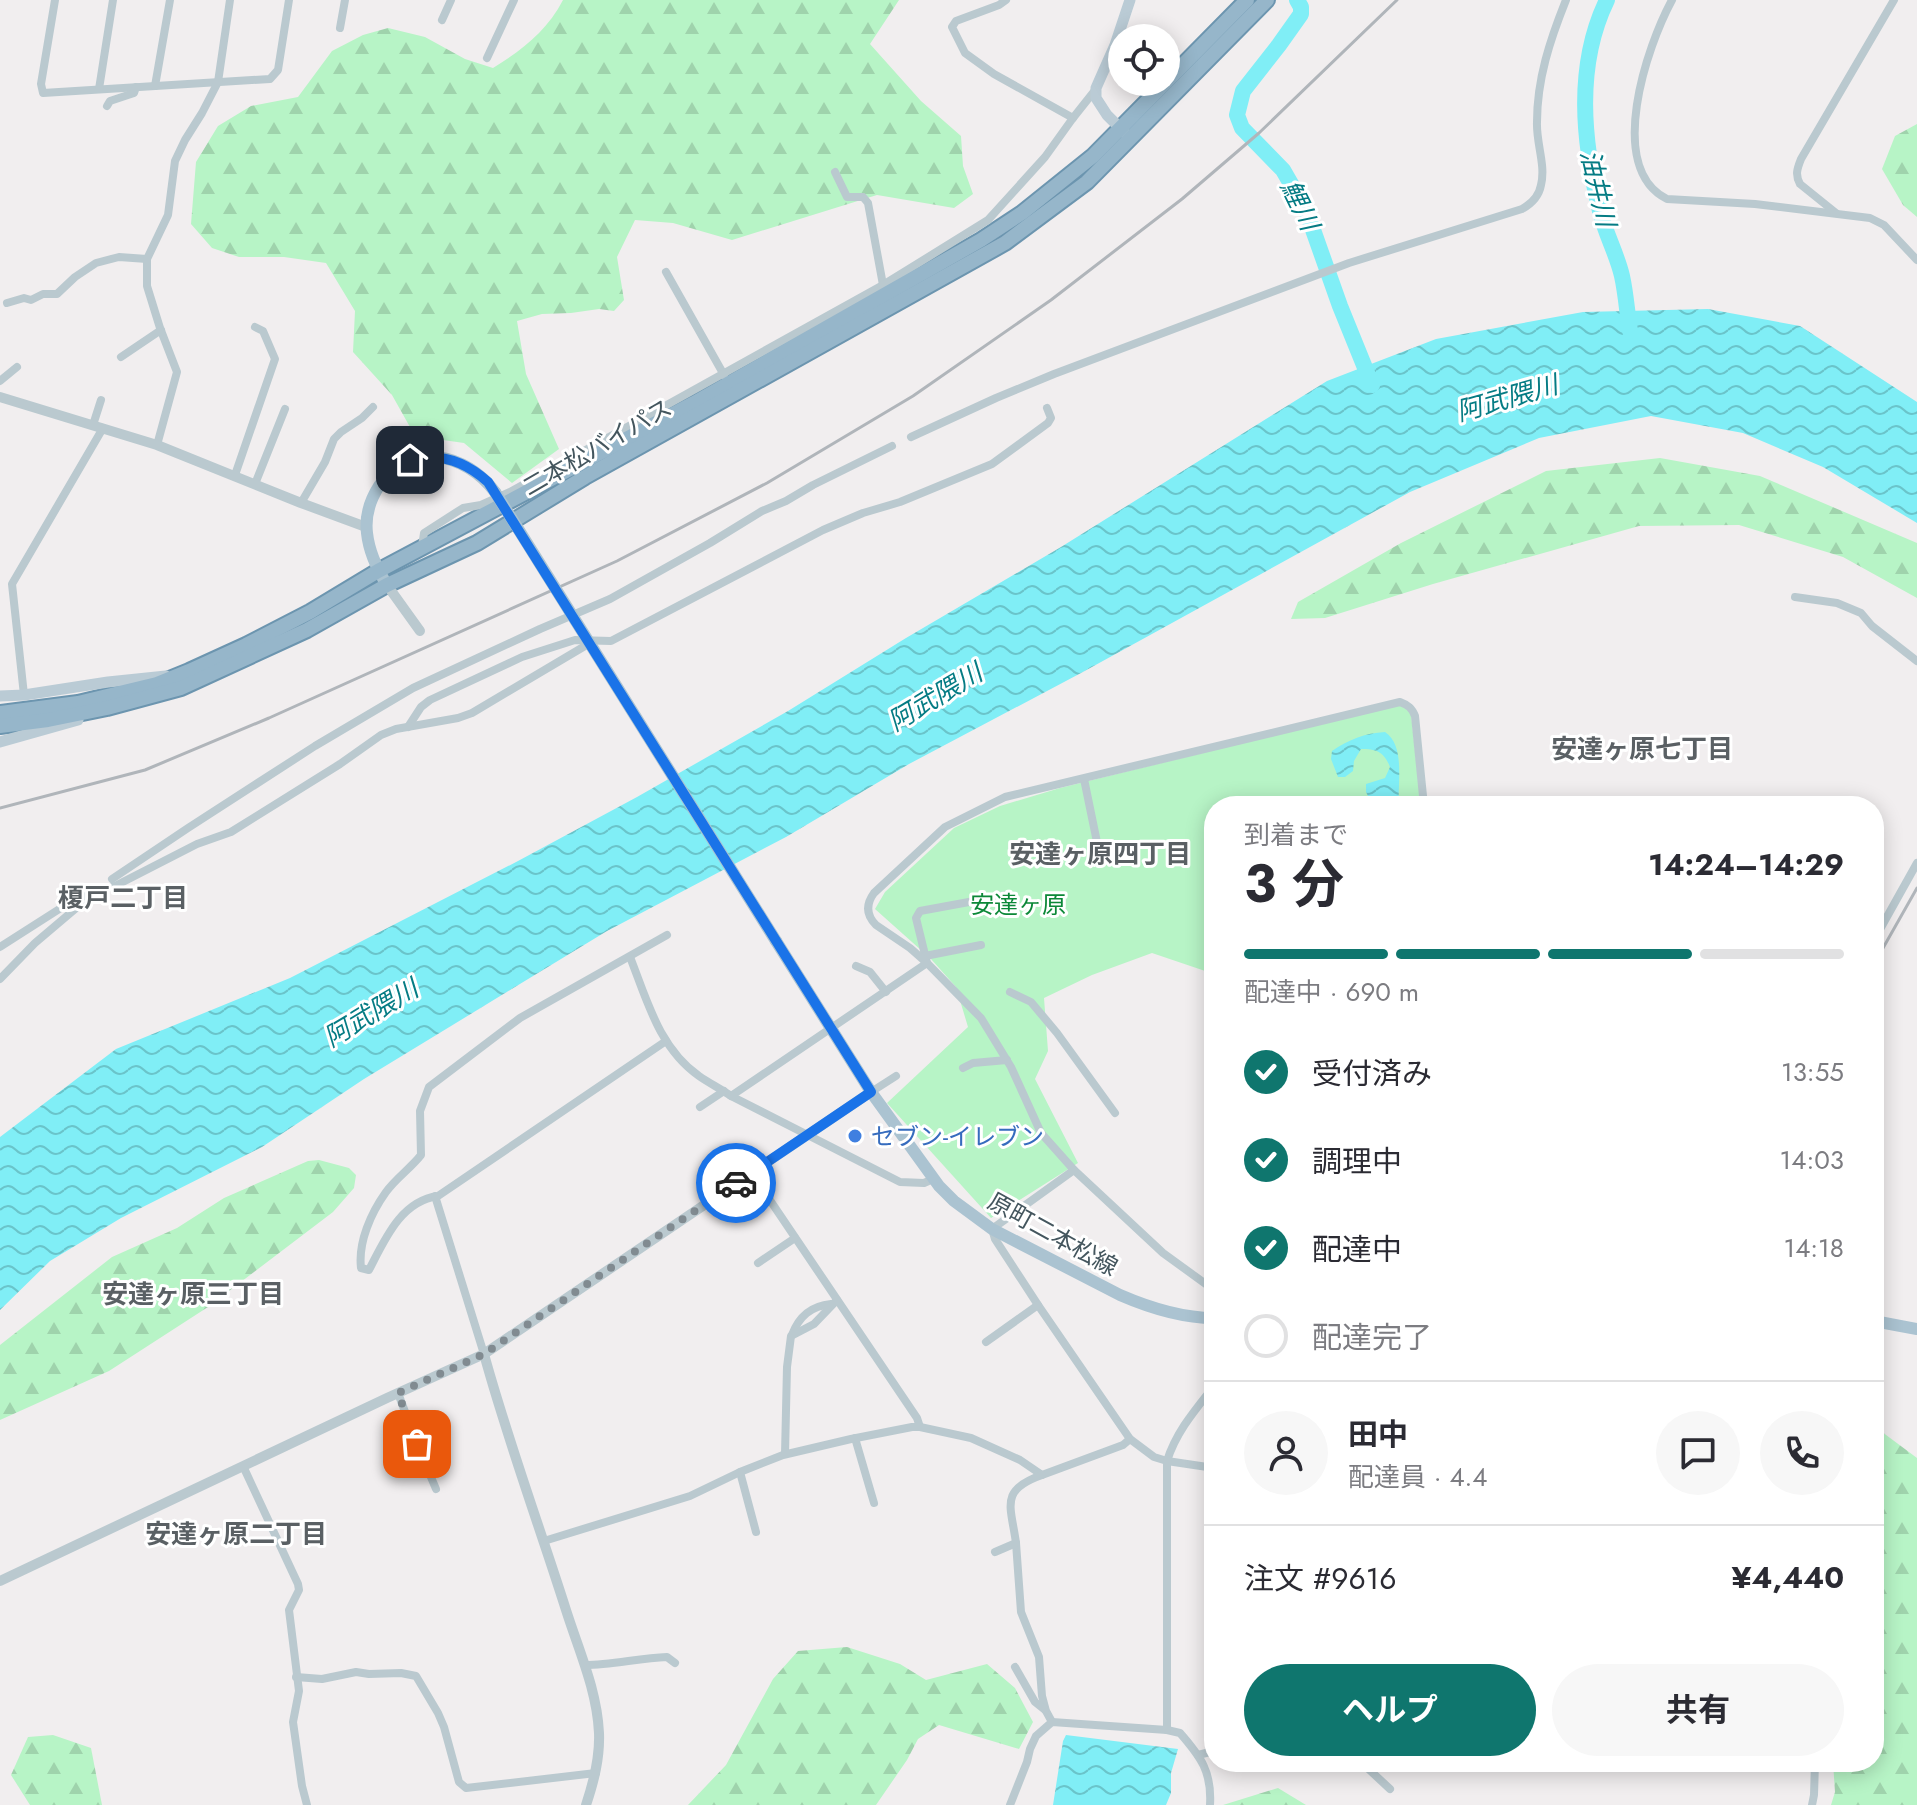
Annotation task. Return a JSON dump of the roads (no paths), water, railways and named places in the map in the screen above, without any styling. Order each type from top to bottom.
[{"type":"highway","points":[[1126,134],[1247,0]]},
{"type":"highway","points":[[1126,134],[1267,0]]},
{"type":"highway","name":"二本松バイパス","points":[[0,713],[122,694],[157,684],[246,645],[694,403],[981,240],[1126,134]]},
{"type":"highway","name":"二本松バイパス","points":[[0,726],[107,708],[181,688],[307,630],[387,585],[477,543],[585,477],[1005,243],[1087,182],[1126,134]]},
{"type":"main road","points":[[1126,134],[1107,115],[1096,98],[1096,88],[1130,0]]},
{"type":"main road","name":"原町二本松線","points":[[366,527],[371,499],[383,481],[402,464],[433,456],[459,462],[478,473],[495,492],[830,1029],[933,1179],[954,1201],[992,1229],[1139,1303],[1204,1318]]},
{"type":"main road","points":[[366,527],[372,558],[387,585]]},
{"type":"main road","points":[[0,696],[162,677],[189,671]]},
{"type":"main road","points":[[0,742],[181,688]]},
{"type":"main road","points":[[1884,1323],[1917,1329]]},
{"type":"street","points":[[55,0],[41,84],[43,93],[270,79],[278,70],[289,0]]},
{"type":"street","points":[[99,89],[113,0]]},
{"type":"street","points":[[155,86],[170,0]]},
{"type":"street","points":[[157,445],[177,372],[147,286],[147,259],[168,215],[175,161],[218,82],[230,0]]},
{"type":"street","points":[[340,28],[345,0]]},
{"type":"street","points":[[442,20],[451,0]]},
{"type":"street","points":[[487,58],[514,0]]},
{"type":"street","points":[[1006,0],[956,21],[952,27],[965,53],[994,74],[1073,118]]},
{"type":"street","points":[[911,437],[996,398],[1099,357],[1349,263],[1531,204],[1541,186],[1542,174],[1536,125],[1539,84],[1566,0]]},
{"type":"street","points":[[1672,0],[1645,70],[1635,115],[1634,138],[1640,168],[1650,188],[1667,199],[1677,201],[1755,204],[1870,218],[1884,225],[1917,260]]},
{"type":"street","points":[[1837,214],[1800,184],[1797,170],[1894,0]]},
{"type":"street","points":[[107,106],[110,101],[134,93],[136,87]]},
{"type":"street","points":[[422,548],[424,533],[463,508],[481,505],[510,492],[724,375],[883,285],[988,220],[1045,157],[1096,88]]},
{"type":"street","points":[[835,172],[847,197],[863,197],[868,203],[883,285]]},
{"type":"street","points":[[7,303],[24,298],[31,300],[43,294],[57,294],[90,266],[107,260],[147,259]]},
{"type":"street","points":[[666,272],[724,375]]},
{"type":"street","points":[[235,475],[275,359],[263,331],[255,327]]},
{"type":"street","points":[[121,357],[161,330]]},
{"type":"street","points":[[0,381],[17,367]]},
{"type":"street","points":[[0,397],[157,445],[366,527]]},
{"type":"street","points":[[24,695],[12,584],[98,426],[101,400]]},
{"type":"street","points":[[301,503],[325,462],[334,439],[373,407]]},
{"type":"street","points":[[408,727],[421,707],[430,700],[489,671],[575,640],[611,641],[823,530],[992,464],[1048,423],[1051,418],[1047,408]]},
{"type":"street","points":[[255,484],[285,409]]},
{"type":"street","points":[[112,879],[315,746],[402,695],[610,599],[762,511],[892,446]]},
{"type":"street","points":[[387,585],[420,631]]},
{"type":"street","points":[[1795,597],[1837,603],[1861,613],[1872,626],[1917,661]]},
{"type":"street","points":[[0,947],[75,899],[90,895],[101,887],[115,886],[197,844],[231,832],[370,742],[396,729],[464,716],[590,643]]},
{"type":"street","points":[[1204,1283],[1163,1253],[1074,1170],[1041,1133],[1007,1060],[981,1018],[926,960],[871,920],[868,906],[874,893],[948,825],[1005,797],[1400,702],[1413,710],[1415,716],[1423,796]]},
{"type":"street","points":[[1084,779],[1098,847]]},
{"type":"street","points":[[1884,922],[1917,863]]},
{"type":"street","points":[[926,960],[916,918],[920,911],[1007,895]]},
{"type":"street","points":[[0,979],[35,943],[81,904]]},
{"type":"street","points":[[666,1041],[435,1196],[420,1200],[388,1233],[369,1270],[361,1268],[360,1254],[376,1209],[387,1191],[421,1155],[420,1111],[429,1087],[520,1018],[667,935]]},
{"type":"street","points":[[700,1107],[728,1093],[830,1029],[886,992],[926,960],[981,945]]},
{"type":"street","points":[[630,957],[657,1028],[671,1049],[697,1075],[900,1182],[924,1183],[933,1179]]},
{"type":"street","points":[[856,966],[870,972],[886,992]]},
{"type":"street","points":[[1010,992],[1031,1002],[1040,1012],[1115,1113]]},
{"type":"street","points":[[963,1068],[973,1063],[1007,1060]]},
{"type":"street","points":[[0,1581],[484,1354],[896,1076]]},
{"type":"street","points":[[1074,1170],[992,1229],[995,1239],[1130,1439],[1154,1457],[1204,1467]]},
{"type":"street","points":[[751,1172],[835,1302],[917,1418],[920,1427]]},
{"type":"street","points":[[435,1196],[596,1706],[599,1736],[596,1773],[586,1805]]},
{"type":"street","points":[[758,1263],[795,1238]]},
{"type":"street","points":[[785,1454],[787,1367],[791,1336],[814,1324],[835,1302]]},
{"type":"street","points":[[986,1342],[1038,1305]]},
{"type":"street","points":[[398,1393],[436,1489]]},
{"type":"street","points":[[1167,1730],[1167,1461],[1176,1438],[1204,1398]]},
{"type":"street","points":[[544,1541],[690,1496],[785,1454],[920,1427],[971,1438],[1020,1460],[1042,1475]]},
{"type":"street","points":[[855,1438],[874,1503]]},
{"type":"street","points":[[1052,1722],[1042,1696],[1039,1657],[1021,1612],[1010,1500],[1012,1493],[1024,1481],[1123,1445],[1130,1439]]},
{"type":"street","points":[[243,1466],[298,1584],[299,1590],[289,1610],[299,1691],[293,1722],[307,1805]]},
{"type":"street","points":[[740,1472],[756,1532]]},
{"type":"street","points":[[995,1552],[1016,1543]]},
{"type":"street","points":[[585,1665],[667,1657],[675,1663]]},
{"type":"street","points":[[1015,1667],[1035,1702],[1046,1711]]},
{"type":"street","points":[[296,1677],[322,1679],[356,1672],[416,1676],[438,1713],[459,1782],[466,1788],[596,1773]]},
{"type":"street","points":[[1010,1805],[1036,1736],[1052,1722],[1180,1733],[1204,1765]]},
{"type":"street","points":[[1198,1755],[1204,1754]]},
{"type":"street","points":[[1207,1772],[1210,1805]]},
{"type":"street","points":[[1372,1772],[1390,1789]]},
{"type":"street","points":[[1812,1805],[1815,1772]]},
{"type":"water","name":"阿武隈川","points":[[1708,309],[1800,326],[1917,402],[1917,523],[1823,467],[1743,433],[1651,416],[1539,438],[1410,492],[909,764],[786,837],[607,931],[364,1079],[262,1147],[121,1218],[50,1261],[0,1310],[0,1137],[116,1049],[290,978],[637,797],[788,711],[1061,547],[1327,381],[1436,339],[1583,312]]},
{"type":"water","points":[[1385,732],[1392,738],[1398,756],[1399,796],[1368,796],[1366,792],[1366,784],[1385,778],[1390,767],[1379,752],[1361,749],[1354,761],[1353,771],[1345,777],[1338,777],[1331,759],[1332,751],[1364,736]]},
{"type":"water","points":[[1066,1735],[1178,1749],[1166,1805],[1053,1805]]},
{"type":"waterway","name":"鯉川","points":[[1297,0],[1301,14],[1243,91],[1237,115],[1242,128],[1283,170],[1306,210],[1372,385]]},
{"type":"waterway","name":"油井川","points":[[1607,0],[1590,51],[1586,78],[1586,131],[1600,211],[1622,276],[1630,331]]},
{"type":"railway","points":[[0,808],[145,770],[269,718],[617,561],[767,483],[913,396],[1051,300],[1182,199],[1259,133],[1397,0]]},
{"type":"railway","points":[[1884,946],[1917,888]]},
{"type":"place","name":"セブン-イレブン","points":[[855,1136]]},
{"type":"district","name":"安達ヶ原七丁目","points":[[1642,749]]},
{"type":"district","name":"安達ヶ原四丁目","points":[[1100,854]]},
{"type":"district","name":"榎戸二丁目","points":[[123,898]]},
{"type":"district","name":"安達ヶ原三丁目","points":[[193,1294]]},
{"type":"district","name":"安達ヶ原二丁目","points":[[236,1534]]},
{"type":"park label","name":"安達ヶ原","points":[[1018,904]]}]
